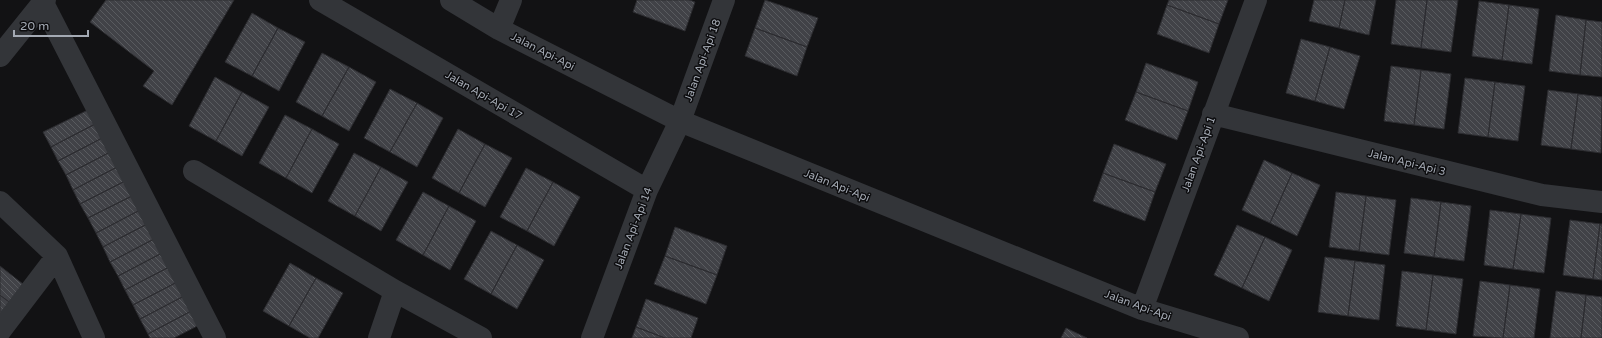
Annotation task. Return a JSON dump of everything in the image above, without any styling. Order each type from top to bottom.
[{"type":"street","name":"Jalan Api-Api 17","points":[[320,0],[647,190]]},
{"type":"street","name":"Jalan Api-Api","points":[[451,0],[500,29],[680,121],[1142,309],[1238,338]]},
{"type":"street","points":[[500,29],[510,0]]},
{"type":"street","name":"Jalan Api-Api 18","points":[[680,121],[724,0]]},
{"type":"street","name":"Jalan Api-Api 1","points":[[1142,309],[1256,0]]},
{"type":"street","points":[[0,56],[44,1],[215,338]]},
{"type":"street","name":"Jalan Api-Api 3","points":[[1213,114],[1542,195],[1602,202]]},
{"type":"street","name":"Jalan Api-Api 14","points":[[592,338],[647,190],[680,121]]},
{"type":"street","points":[[194,171],[395,291],[481,338]]},
{"type":"street","points":[[0,202],[57,256],[94,338]]},
{"type":"street","points":[[0,331],[57,256]]},
{"type":"street","points":[[379,338],[395,291]]},
{"type":"building","points":[[106,0],[234,0],[172,105],[143,86],[154,71],[90,22]]},
{"type":"building","points":[[637,0],[689,0],[695,2],[685,31],[633,12]]},
{"type":"building","points":[[765,0],[818,18],[807,47],[755,28]]},
{"type":"building","points":[[1169,0],[1228,0],[1219,24],[1167,5]]},
{"type":"building","points":[[1314,0],[1345,0],[1339,28],[1309,21]]},
{"type":"building","points":[[1345,0],[1376,0],[1369,35],[1339,28]]},
{"type":"building","points":[[1396,0],[1427,0],[1421,48],[1391,44]]},
{"type":"building","points":[[1427,0],[1458,0],[1451,52],[1421,48]]},
{"type":"building","points":[[1479,1],[1509,5],[1502,60],[1472,56]]},
{"type":"building","points":[[1167,5],[1219,24],[1209,53],[1157,34]]},
{"type":"building","points":[[1509,5],[1539,9],[1532,64],[1502,60]]},
{"type":"building","points":[[252,13],[278,28],[252,76],[225,62]]},
{"type":"building","points":[[1556,15],[1586,20],[1580,75],[1549,71]]},
{"type":"building","points":[[1586,20],[1602,22],[1602,77],[1580,75]]},
{"type":"building","points":[[278,28],[305,42],[279,91],[252,76]]},
{"type":"building","points":[[755,28],[807,47],[797,76],[745,56]]},
{"type":"building","points":[[1301,39],[1330,47],[1315,101],[1286,93]]},
{"type":"building","points":[[1330,47],[1360,56],[1344,109],[1315,101]]},
{"type":"building","points":[[322,53],[349,67],[322,116],[296,102]]},
{"type":"building","points":[[1146,63],[1198,82],[1188,111],[1136,92]]},
{"type":"building","points":[[1391,66],[1421,70],[1414,125],[1384,121]]},
{"type":"building","points":[[349,67],[376,82],[349,131],[322,116]]},
{"type":"building","points":[[1421,70],[1451,74],[1444,129],[1414,125]]},
{"type":"building","points":[[215,77],[242,92],[216,141],[189,126]]},
{"type":"building","points":[[1465,78],[1495,82],[1488,137],[1458,133]]},
{"type":"building","points":[[1495,82],[1525,86],[1518,141],[1488,137]]},
{"type":"building","points":[[390,89],[417,103],[390,152],[364,138]]},
{"type":"building","points":[[1548,90],[1578,94],[1571,149],[1541,145]]},
{"type":"building","points":[[242,92],[269,107],[242,156],[216,141]]},
{"type":"building","points":[[1136,92],[1188,111],[1177,140],[1125,120]]},
{"type":"building","points":[[1578,94],[1602,97],[1601,153],[1571,149]]},
{"type":"building","points":[[417,103],[443,118],[417,167],[390,152]]},
{"type":"building","points":[[92,108],[99,122],[51,147],[43,132]]},
{"type":"building","points":[[285,115],[312,129],[286,178],[259,163]]},
{"type":"building","points":[[99,122],[106,136],[58,161],[51,147]]},
{"type":"building","points":[[312,129],[339,144],[312,193],[286,178]]},
{"type":"building","points":[[458,129],[485,144],[459,193],[432,178]]},
{"type":"building","points":[[106,136],[114,150],[66,175],[58,161]]},
{"type":"building","points":[[485,144],[512,158],[485,207],[459,193]]},
{"type":"building","points":[[1114,144],[1166,164],[1155,192],[1103,173]]},
{"type":"building","points":[[114,150],[121,165],[73,190],[66,175]]},
{"type":"building","points":[[354,153],[381,167],[355,216],[328,201]]},
{"type":"building","points":[[1264,160],[1292,173],[1270,223],[1242,210]]},
{"type":"building","points":[[121,165],[129,179],[80,204],[73,190]]},
{"type":"building","points":[[381,167],[408,182],[381,231],[355,216]]},
{"type":"building","points":[[526,168],[553,182],[527,231],[500,217]]},
{"type":"building","points":[[1103,173],[1155,192],[1145,221],[1093,201]]},
{"type":"building","points":[[1292,173],[1320,185],[1297,236],[1270,223]]},
{"type":"building","points":[[129,179],[136,194],[88,218],[80,204]]},
{"type":"building","points":[[553,182],[580,197],[554,246],[527,231]]},
{"type":"building","points":[[423,192],[449,206],[423,255],[396,240]]},
{"type":"building","points":[[1336,192],[1366,196],[1359,251],[1329,247]]},
{"type":"building","points":[[136,194],[144,208],[96,233],[88,218]]},
{"type":"building","points":[[1366,196],[1396,200],[1389,255],[1359,251]]},
{"type":"building","points":[[1411,198],[1441,202],[1434,257],[1404,253]]},
{"type":"building","points":[[1441,202],[1471,206],[1464,261],[1434,257]]},
{"type":"building","points":[[449,206],[476,221],[450,270],[423,255]]},
{"type":"building","points":[[144,208],[151,222],[103,247],[96,233]]},
{"type":"building","points":[[1490,210],[1521,214],[1513,269],[1484,265]]},
{"type":"building","points":[[1521,214],[1551,218],[1544,273],[1513,269]]},
{"type":"building","points":[[1570,220],[1600,224],[1593,279],[1563,275]]},
{"type":"building","points":[[151,222],[158,237],[110,262],[103,247]]},
{"type":"building","points":[[1600,224],[1602,224],[1602,280],[1593,279]]},
{"type":"building","points":[[1237,225],[1265,237],[1242,288],[1214,275]]},
{"type":"building","points":[[675,227],[727,246],[717,275],[665,256]]},
{"type":"building","points":[[491,231],[517,245],[491,294],[464,279]]},
{"type":"building","points":[[158,237],[166,251],[118,276],[110,262]]},
{"type":"building","points":[[1265,237],[1292,250],[1269,301],[1242,288]]},
{"type":"building","points":[[517,245],[544,260],[517,309],[491,294]]},
{"type":"building","points":[[166,251],[173,265],[125,290],[118,276]]},
{"type":"building","points":[[665,256],[717,275],[706,304],[654,284]]},
{"type":"building","points":[[1325,257],[1355,261],[1348,316],[1318,312]]},
{"type":"building","points":[[1355,261],[1385,265],[1379,320],[1348,316]]},
{"type":"building","points":[[290,263],[316,278],[289,326],[263,311]]},
{"type":"building","points":[[173,265],[181,280],[133,305],[125,290]]},
{"type":"building","points":[[0,266],[28,288],[14,306],[0,295]]},
{"type":"building","points":[[1402,271],[1433,275],[1426,330],[1396,326]]},
{"type":"building","points":[[1433,275],[1463,279],[1456,334],[1426,330]]},
{"type":"building","points":[[316,278],[343,293],[318,338],[310,338],[289,326]]},
{"type":"building","points":[[181,280],[188,294],[140,319],[133,305]]},
{"type":"building","points":[[1480,281],[1510,285],[1503,338],[1473,336]]},
{"type":"building","points":[[1510,285],[1540,289],[1534,338],[1503,338]]},
{"type":"building","points":[[1556,291],[1586,295],[1581,338],[1550,338]]},
{"type":"building","points":[[188,294],[195,309],[148,334],[140,319]]},
{"type":"building","points":[[0,295],[14,306],[0,324]]},
{"type":"building","points":[[1586,295],[1602,297],[1602,338],[1581,338]]},
{"type":"building","points":[[646,299],[698,318],[691,338],[665,338],[636,327]]},
{"type":"building","points":[[195,309],[203,323],[174,338],[150,338],[148,334]]},
{"type":"building","points":[[636,327],[665,338],[632,338]]},
{"type":"building","points":[[1066,328],[1087,338],[1061,338]]}]
